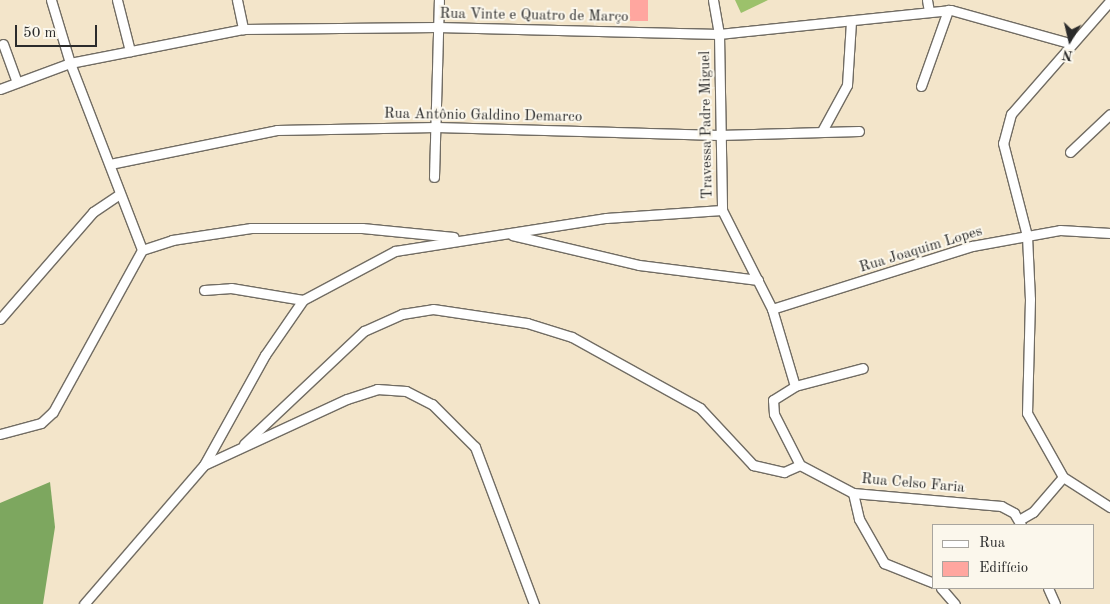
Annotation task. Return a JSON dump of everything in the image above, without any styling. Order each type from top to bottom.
[{"type":"street","points":[[51,0],[70,63],[142,250]]},
{"type":"street","points":[[117,0],[130,50]]},
{"type":"street","points":[[237,0],[243,29]]},
{"type":"street","points":[[434,177],[439,0]]},
{"type":"street","name":"Travessa Padre Miguel","points":[[713,0],[719,34],[719,135],[722,210],[772,309],[795,386]]},
{"type":"street","points":[[927,0],[929,11]]},
{"type":"street","points":[[1110,1],[1069,43],[1012,114],[1005,133],[1027,236],[1030,299],[1027,413],[1063,477],[1110,507]]},
{"type":"street","points":[[921,86],[950,10]]},
{"type":"street","name":"Rua Vinte e Quatro de Março","points":[[0,89],[16,80],[70,63],[243,29],[438,27],[719,34],[852,22],[929,11],[950,10],[971,14],[1069,43]]},
{"type":"street","points":[[822,131],[847,86],[852,22]]},
{"type":"street","points":[[3,44],[16,80]]},
{"type":"street","points":[[1070,152],[1110,114]]},
{"type":"street","name":"Rua Antônio Galdino Demarco","points":[[110,164],[259,131],[436,127],[719,135],[859,131]]},
{"type":"street","points":[[0,319],[93,212],[120,194]]},
{"type":"street","points":[[84,604],[204,465],[265,355],[303,300],[386,254],[466,238],[506,234],[606,218],[722,210]]},
{"type":"street","points":[[0,434],[41,423],[53,412],[142,250],[172,240],[251,228],[362,228],[466,238]]},
{"type":"street","name":"Rua Joaquim Lopes","points":[[772,309],[909,268],[972,246],[1027,236],[1079,230],[1110,233]]},
{"type":"street","points":[[506,234],[639,265],[758,280]]},
{"type":"street","points":[[204,290],[230,288],[303,300]]},
{"type":"street","points":[[244,444],[364,331],[402,314],[433,309],[527,323],[572,337],[700,408],[753,465],[784,472],[800,465],[772,405],[777,396],[795,386],[863,368]]},
{"type":"street","points":[[204,465],[244,444],[377,389],[406,391],[432,404],[475,447],[534,604]]},
{"type":"street","name":"Rua Celso Faria","points":[[800,465],[852,493],[987,503],[1008,510],[1020,523]]},
{"type":"street","points":[[1020,523],[1047,499],[1063,477]]},
{"type":"street","points":[[852,493],[859,519],[884,563],[932,582]]},
{"type":"street","points":[[942,589],[955,604]]},
{"type":"street","points":[[1048,589],[1055,604]]},
{"type":"green space","points":[[735,0],[768,0],[741,13]]},
{"type":"green space","points":[[50,482],[55,527],[43,604],[0,604],[0,503]]},
{"type":"building","points":[[630,0],[648,0],[648,21],[630,21]]}]
